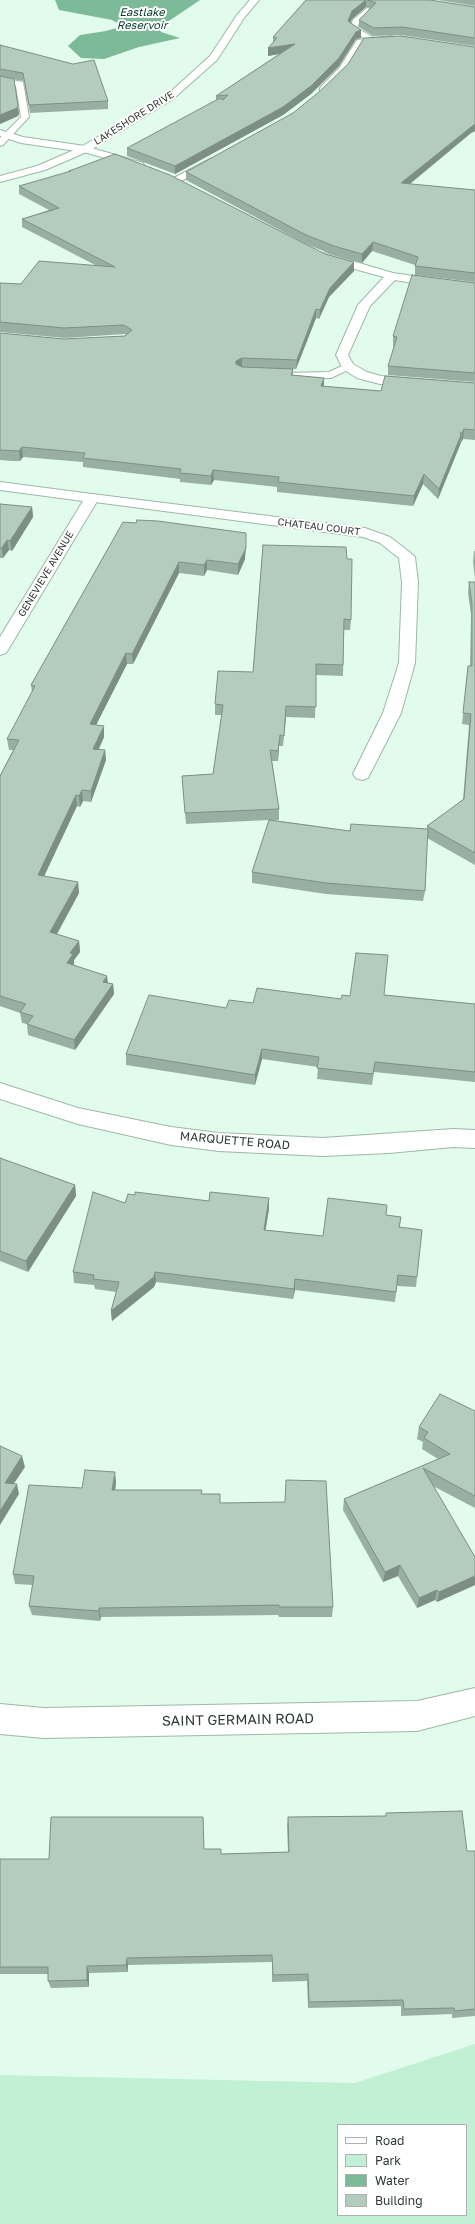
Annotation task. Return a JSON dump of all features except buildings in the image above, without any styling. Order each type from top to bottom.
[{"type":"street","name":"LAKESHORE DRIVE","points":[[0,179],[41,168],[85,149],[170,97],[214,58],[240,17],[255,0]]},
{"type":"street","points":[[315,97],[344,69],[360,42],[401,39]]},
{"type":"street","points":[[3,137],[85,149],[148,169]]},
{"type":"street","points":[[175,180],[222,156]]},
{"type":"street","points":[[161,174],[190,187]]},
{"type":"street","points":[[315,253],[392,276],[440,284],[475,287]]},
{"type":"street","points":[[392,276],[364,305],[342,355],[348,366],[362,375],[380,380],[475,388]]},
{"type":"street","name":"CHATEAU COURT","points":[[0,486],[364,533],[385,540],[402,551],[407,557],[410,582],[407,663],[392,713],[362,774]]},
{"type":"street","name":"GENEVIEVE AVENUE","points":[[0,650],[92,498]]},
{"type":"street","name":"MARQUETTE ROAD","points":[[0,1091],[78,1116],[171,1136],[219,1142],[323,1147],[388,1144],[453,1138],[475,1139]]},
{"type":"street","name":"SAINT GERMAIN ROAD","points":[[0,1719],[44,1723],[417,1716],[475,1702]]},
{"type":"lane","points":[[370,10],[356,22],[353,29],[371,40]]},
{"type":"lane","points":[[0,80],[20,84],[25,117],[3,137]]},
{"type":"lane","points":[[273,375],[300,377],[331,375],[348,366]]},
{"type":"green space","points":[[475,2044],[475,2224],[0,2224],[0,2075],[355,2083]]},
{"type":"water","name":"Eastlake Reservoir","points":[[55,0],[200,0],[160,27],[161,32],[180,38],[139,47],[104,59],[81,58],[68,46],[80,35],[106,31],[123,26],[112,20],[59,10]]}]
